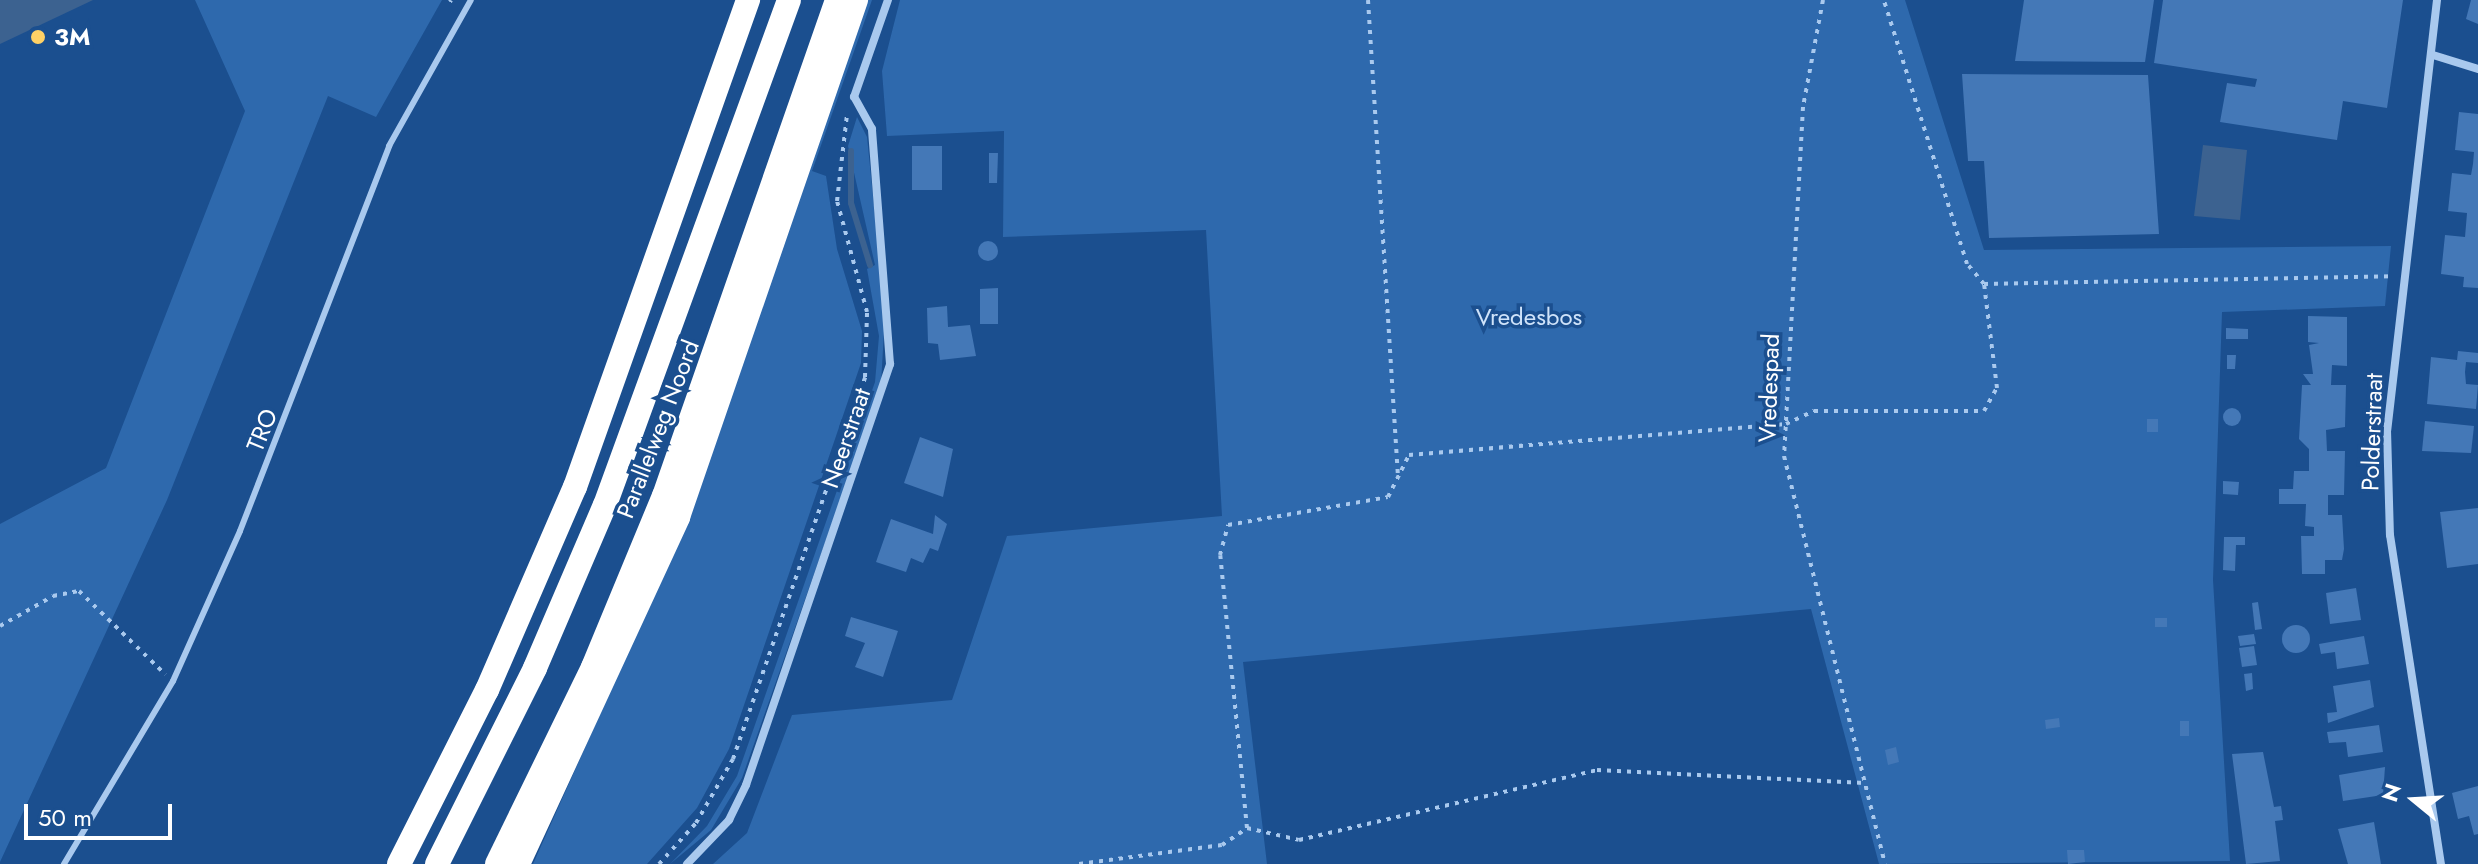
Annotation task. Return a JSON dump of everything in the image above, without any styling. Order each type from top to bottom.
[{"type":"highway","points":[[399,864],[487,690],[575,487],[748,0]]},
{"type":"highway","points":[[437,864],[535,668],[605,505],[789,0]]},
{"type":"highway","name":"Parallelweg Noord","points":[[497,864],[593,667],[664,496],[837,0]]},
{"type":"highway","name":"Parallelweg Noord","points":[[518,864],[678,517],[856,0]]},
{"type":"street","points":[[854,97],[888,0]]},
{"type":"street","name":"Polderstraat","points":[[2437,0],[2387,430],[2390,535],[2441,864]]},
{"type":"street","points":[[2433,55],[2478,69]]},
{"type":"street","name":"Neerstraat","points":[[687,864],[729,820],[746,785],[890,364],[872,129],[854,97]]},
{"type":"lane","name":"TRO","points":[[64,864],[173,681],[240,531],[389,146],[471,0]]},
{"type":"path","points":[[1368,0],[1398,477]]},
{"type":"path","name":"Vredespad","points":[[1823,0],[1803,107],[1784,456],[1885,864]]},
{"type":"path","points":[[1247,828],[1220,555],[1228,525],[1388,497],[1409,455],[1786,424],[1814,411],[1984,411],[1997,388],[1986,284],[1967,264],[1884,0]]},
{"type":"path","points":[[659,864],[696,823],[733,759],[858,405],[870,348],[867,312],[835,171],[854,97]]},
{"type":"path","points":[[1986,284],[2388,276]]},
{"type":"path","points":[[0,626],[53,596],[79,591],[173,681]]},
{"type":"path","points":[[1079,864],[1222,845],[1247,828],[1299,840],[1597,770],[1865,783]]},
{"type":"green space","points":[[195,0],[442,0],[376,117],[328,96],[167,500],[0,862],[0,524],[106,468],[245,111]]},
{"type":"green space","points":[[864,0],[872,0],[812,171],[826,176],[837,249],[862,331],[861,363],[729,749],[697,808],[647,864],[533,864],[646,611]]},
{"type":"green space","name":"Vredesbos","points":[[900,0],[1905,0],[1984,250],[2391,246],[2385,306],[2222,312],[2213,580],[2230,861],[1879,864],[1811,609],[1243,662],[1267,864],[713,864],[747,833],[792,715],[952,700],[1007,536],[1222,516],[1206,230],[1003,237],[1004,131],[887,136],[882,71]]},
{"type":"green space","points":[[857,117],[867,137],[885,314],[881,384],[742,778],[711,830],[670,864],[707,826],[737,776],[875,382],[879,336],[867,269],[875,265],[848,146]]},
{"type":"shaded area","points":[[0,0],[93,0],[0,44]]},
{"type":"shaded area","points":[[2203,145],[2247,150],[2240,220],[2194,216]]},
{"type":"building","points":[[2024,0],[2154,0],[2145,62],[2015,61]]},
{"type":"building","points":[[2163,0],[2403,0],[2387,108],[2343,101],[2337,140],[2220,122],[2227,83],[2255,87],[2257,79],[2154,63]]},
{"type":"building","points":[[2471,0],[2478,0],[2478,24],[2466,19]]},
{"type":"building","points":[[1962,74],[2148,75],[2159,234],[1989,238],[1984,161],[1968,161]]},
{"type":"building","points":[[2459,112],[2478,114],[2478,288],[2463,287],[2464,277],[2441,274],[2445,235],[2465,237],[2467,213],[2448,211],[2452,173],[2471,175],[2473,164],[2474,152],[2455,150]]},
{"type":"building","points":[[912,146],[942,146],[942,190],[912,190]]},
{"type":"building","points":[[989,153],[998,153],[997,183],[989,183]]},
{"type":"building","points":[[988,241],[995,244],[998,251],[995,258],[988,261],[981,258],[978,251],[981,244]]},
{"type":"building","points":[[998,288],[998,324],[980,324],[980,289]]},
{"type":"building","points":[[947,306],[948,327],[970,325],[976,356],[940,360],[938,344],[928,343],[927,308]]},
{"type":"building","points":[[2308,316],[2347,317],[2347,366],[2332,365],[2331,385],[2346,385],[2345,427],[2326,430],[2327,451],[2345,451],[2344,495],[2328,495],[2328,515],[2342,515],[2344,549],[2342,560],[2325,560],[2325,574],[2302,574],[2301,536],[2314,536],[2314,527],[2305,526],[2306,504],[2279,504],[2279,489],[2293,489],[2294,471],[2309,471],[2309,449],[2299,439],[2302,385],[2311,385],[2303,374],[2313,374],[2309,345],[2319,343],[2308,342]]},
{"type":"building","points":[[2226,328],[2248,329],[2248,339],[2226,339]]},
{"type":"building","points":[[2458,351],[2478,353],[2478,363],[2466,362],[2465,372],[2466,384],[2478,385],[2476,409],[2427,404],[2431,357],[2457,360]]},
{"type":"building","points":[[2227,355],[2236,355],[2235,369],[2227,369]]},
{"type":"building","points":[[2232,408],[2241,417],[2232,426],[2223,417]]},
{"type":"building","points":[[2147,419],[2158,419],[2158,432],[2147,432]]},
{"type":"building","points":[[2425,421],[2474,426],[2471,453],[2422,451]]},
{"type":"building","points":[[920,437],[953,449],[943,497],[904,483]]},
{"type":"building","points":[[2223,481],[2239,482],[2238,495],[2223,494]]},
{"type":"building","points":[[2478,508],[2478,564],[2447,568],[2440,512]]},
{"type":"building","points":[[935,515],[947,524],[938,551],[930,548],[923,563],[911,558],[906,572],[876,562],[891,519],[933,534]]},
{"type":"building","points":[[2224,537],[2245,537],[2245,545],[2236,545],[2235,571],[2223,570]]},
{"type":"building","points":[[2356,588],[2361,620],[2330,624],[2326,593]]},
{"type":"building","points":[[2258,602],[2262,629],[2255,630],[2252,603]]},
{"type":"building","points":[[851,617],[898,631],[883,677],[855,667],[865,643],[845,636]]},
{"type":"building","points":[[2155,618],[2167,618],[2167,627],[2155,627]]},
{"type":"building","points":[[2296,625],[2306,629],[2310,639],[2306,649],[2296,653],[2286,649],[2282,639],[2286,629]]},
{"type":"building","points":[[2254,634],[2256,644],[2240,646],[2238,636]]},
{"type":"building","points":[[2364,636],[2369,664],[2337,669],[2335,652],[2321,654],[2319,644]]},
{"type":"building","points":[[2254,646],[2257,665],[2242,667],[2239,648]]},
{"type":"building","points":[[2252,673],[2253,689],[2246,691],[2244,674]]},
{"type":"building","points":[[2370,680],[2374,707],[2328,723],[2327,713],[2337,712],[2333,686]]},
{"type":"building","points":[[2059,718],[2060,727],[2046,729],[2045,720]]},
{"type":"building","points":[[2180,721],[2189,721],[2189,736],[2180,736]]},
{"type":"building","points":[[2379,725],[2383,752],[2348,757],[2346,742],[2329,743],[2327,732]]},
{"type":"building","points":[[1896,747],[1899,762],[1888,765],[1885,750]]},
{"type":"building","points":[[2263,752],[2274,807],[2281,806],[2283,820],[2275,821],[2280,861],[2246,864],[2232,754]]},
{"type":"building","points":[[2385,767],[2383,795],[2343,801],[2339,775]]},
{"type":"building","points":[[2478,786],[2478,834],[2474,835],[2469,816],[2458,819],[2452,793]]},
{"type":"building","points":[[2374,822],[2381,864],[2348,864],[2338,829]]},
{"type":"building","points":[[2067,850],[2084,850],[2085,862],[2068,864]]},
{"type":"waterway","points":[[851,151],[851,203],[870,265]]},
{"type":"place","name":"3M","points":[[38,37]]}]
